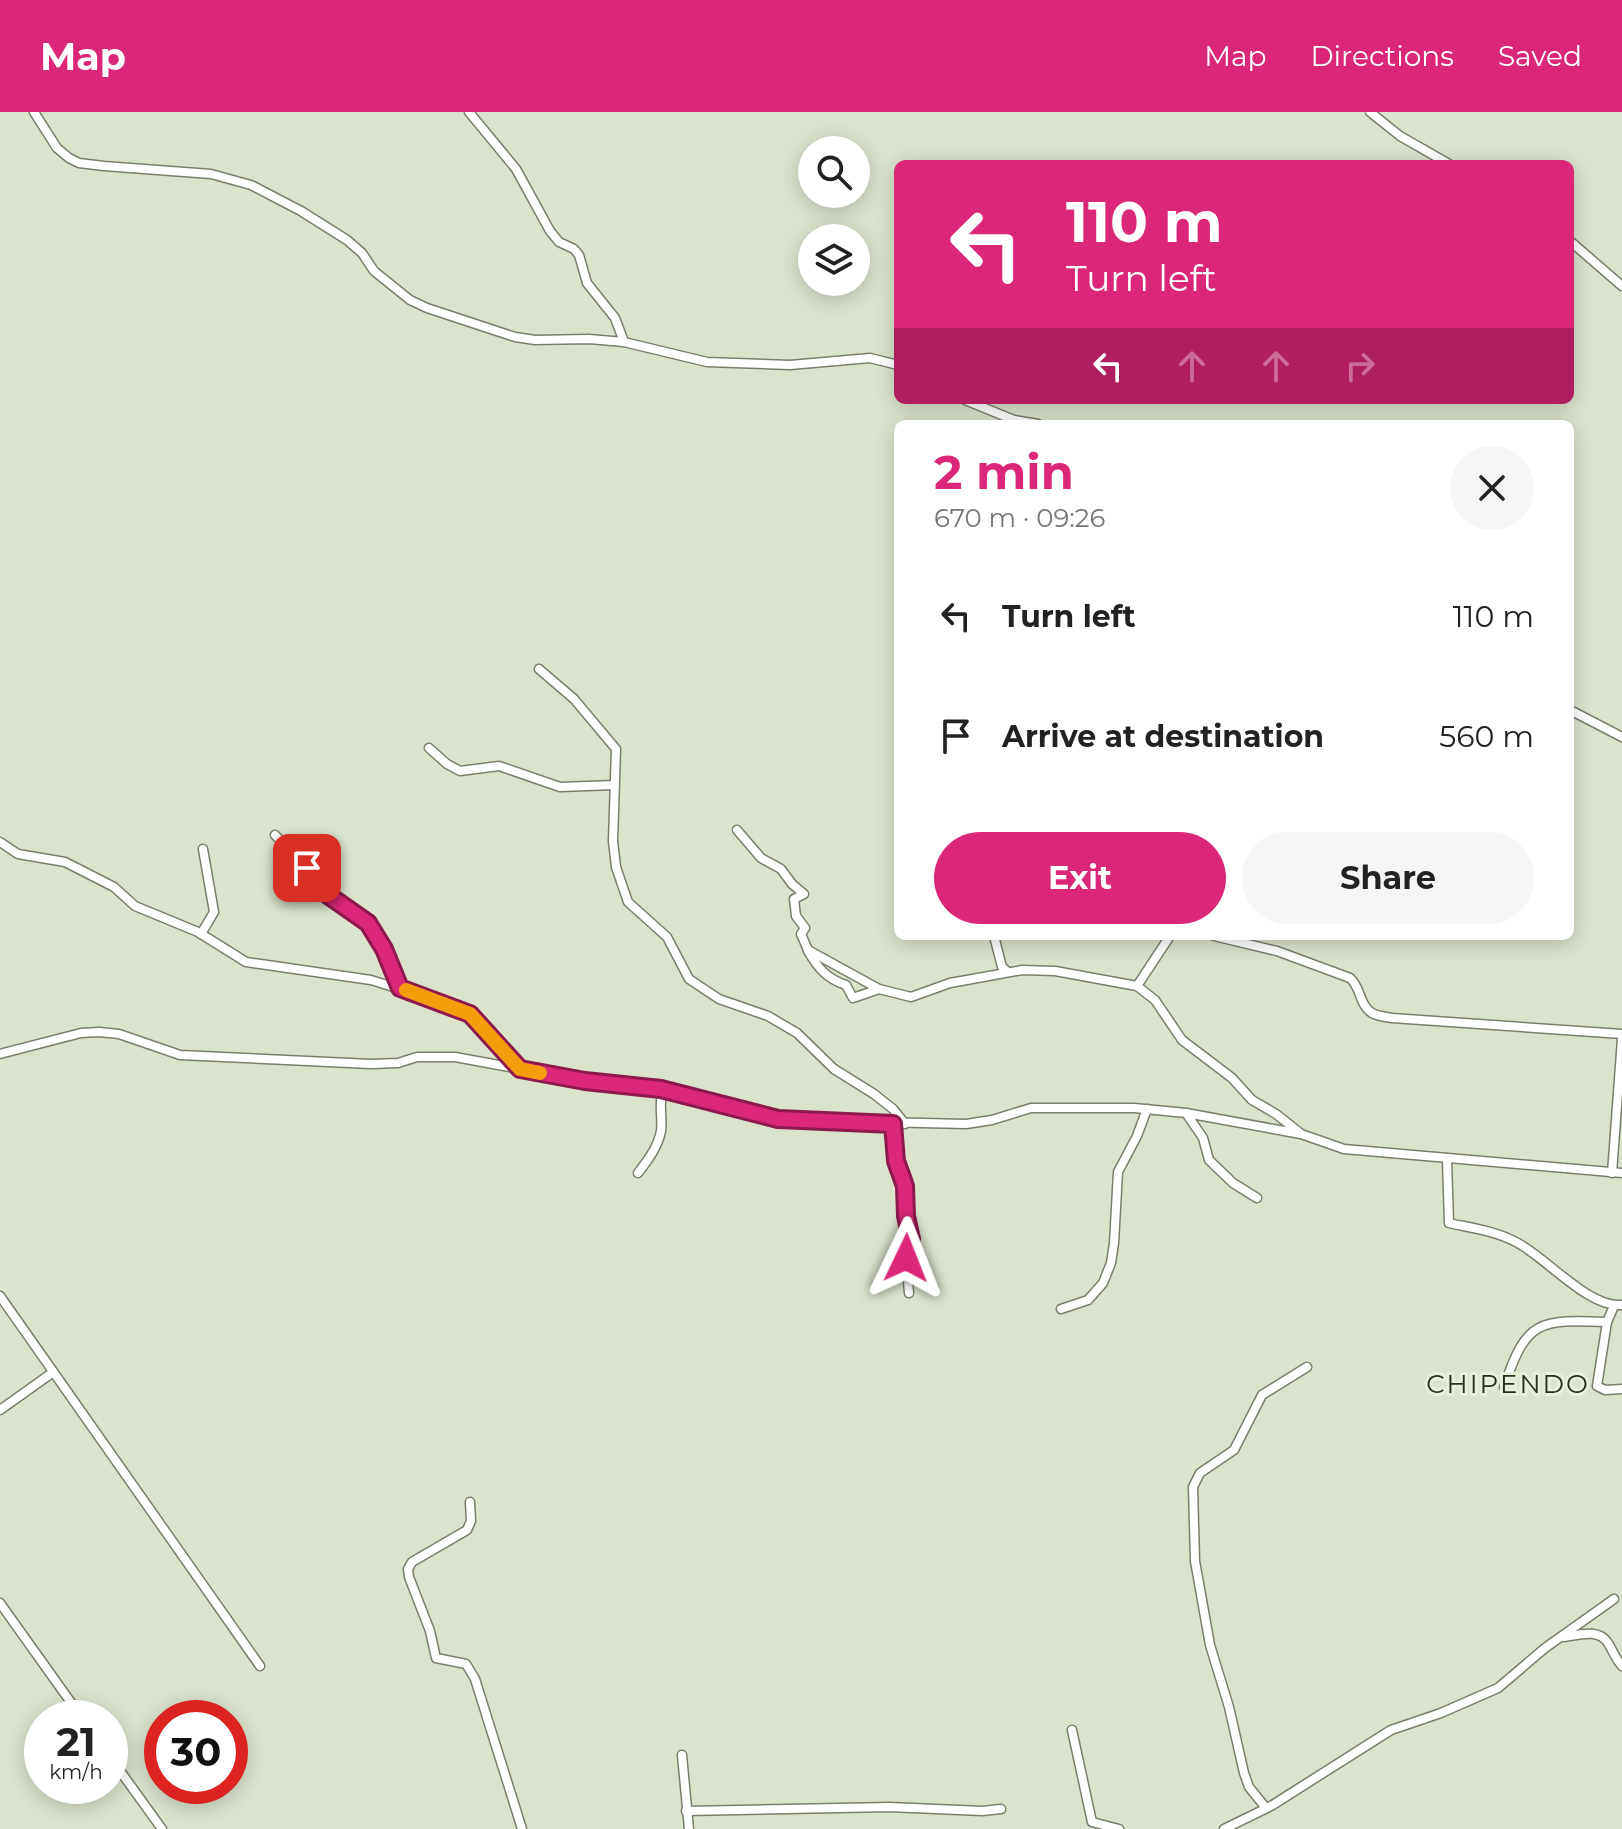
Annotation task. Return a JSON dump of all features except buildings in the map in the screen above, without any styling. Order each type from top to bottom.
[{"type":"street","points":[[34,112],[57,148],[79,163],[230,177],[275,197],[347,240],[362,253],[374,271],[401,294],[427,308],[515,337],[624,342],[707,362],[790,365],[870,358],[894,364]]},
{"type":"street","points":[[469,112],[516,169],[550,231],[559,242],[579,255],[587,283],[615,318],[624,342]]},
{"type":"street","points":[[1370,112],[1400,136],[1442,160]]},
{"type":"street","points":[[1574,244],[1622,286]]},
{"type":"street","points":[[975,404],[1014,420]]},
{"type":"street","points":[[539,669],[574,699],[612,742],[618,756],[613,841],[623,890],[634,909],[667,937],[689,979],[719,999],[768,1016],[797,1033],[834,1069],[893,1109],[905,1124]]},
{"type":"street","points":[[1574,712],[1622,737]]},
{"type":"street","points":[[429,748],[460,771],[499,766],[560,787],[614,785]]},
{"type":"street","points":[[737,830],[761,858],[781,869],[804,894],[794,899],[796,916],[805,928],[801,934],[817,968],[835,982],[846,985],[853,998],[879,989]]},
{"type":"street","points":[[275,835],[307,868],[318,888],[368,923],[384,949],[400,988]]},
{"type":"street","points":[[0,842],[18,854],[65,862],[114,887],[135,906],[201,934],[246,962],[371,980],[470,1014],[520,1069]]},
{"type":"street","points":[[201,934],[214,912],[203,849]]},
{"type":"street","points":[[995,940],[1002,967],[1008,972]]},
{"type":"street","points":[[1137,986],[1167,940]]},
{"type":"street","points":[[1231,940],[1277,951],[1350,978],[1358,986],[1361,1001],[1371,1012],[1392,1018],[1622,1036],[1612,1173]]},
{"type":"street","points":[[808,950],[879,989],[911,997],[950,983],[1008,972],[1055,971],[1137,986],[1155,1000],[1182,1040],[1232,1078],[1255,1103],[1276,1114],[1301,1134]]},
{"type":"street","points":[[0,1054],[81,1033],[99,1032],[119,1034],[180,1055],[371,1064],[398,1063],[417,1057],[455,1057],[585,1081],[663,1090],[778,1119],[966,1124],[1031,1108],[1147,1109],[1301,1134],[1344,1149],[1622,1173]]},
{"type":"street","points":[[638,1173],[651,1156],[661,1131],[659,1102],[663,1090]]},
{"type":"street","points":[[1061,1309],[1088,1300],[1103,1283],[1111,1263],[1114,1243],[1118,1172],[1147,1109]]},
{"type":"street","points":[[1186,1113],[1203,1138],[1209,1160],[1233,1183],[1257,1198]]},
{"type":"street","points":[[893,1124],[896,1161],[905,1186],[911,1239],[906,1258],[909,1293]]},
{"type":"street","points":[[1447,1160],[1449,1223],[1494,1233],[1517,1242],[1579,1290],[1618,1305],[1607,1322],[1597,1386],[1605,1390],[1622,1389]]},
{"type":"street","points":[[0,1296],[260,1666]]},
{"type":"street","points":[[1504,1387],[1516,1351],[1542,1326],[1570,1320],[1607,1322]]},
{"type":"street","points":[[1266,1808],[1249,1787],[1244,1773],[1229,1707],[1210,1645],[1195,1561],[1193,1487],[1200,1473],[1234,1450],[1262,1395],[1307,1367]]},
{"type":"street","points":[[0,1410],[52,1373]]},
{"type":"street","points":[[470,1502],[471,1521],[467,1530],[412,1562],[408,1569],[409,1577],[430,1631],[436,1658],[466,1664],[475,1679],[522,1829]]},
{"type":"street","points":[[1224,1829],[1266,1808],[1391,1730],[1441,1713],[1498,1688],[1614,1599]]},
{"type":"street","points":[[0,1603],[69,1700]]},
{"type":"street","points":[[1560,1638],[1591,1633],[1601,1636],[1622,1666]]},
{"type":"street","points":[[1072,1730],[1092,1822],[1119,1829]]},
{"type":"street","points":[[682,1755],[689,1829]]},
{"type":"street","points":[[128,1782],[162,1829]]},
{"type":"street","points":[[686,1811],[889,1807],[1001,1809]]},
{"type":"slow traffic","points":[[406,990],[463,1009],[479,1021],[520,1069],[540,1073]]},
{"type":"district","name":"CHIPENDO","points":[[1508,1384]]},
{"type":"route","points":[[307,868],[318,888],[368,923],[384,949],[400,988],[463,1009],[479,1021],[520,1069],[585,1081],[661,1089],[778,1119],[893,1124],[896,1161],[905,1186],[911,1239],[906,1258]]}]
